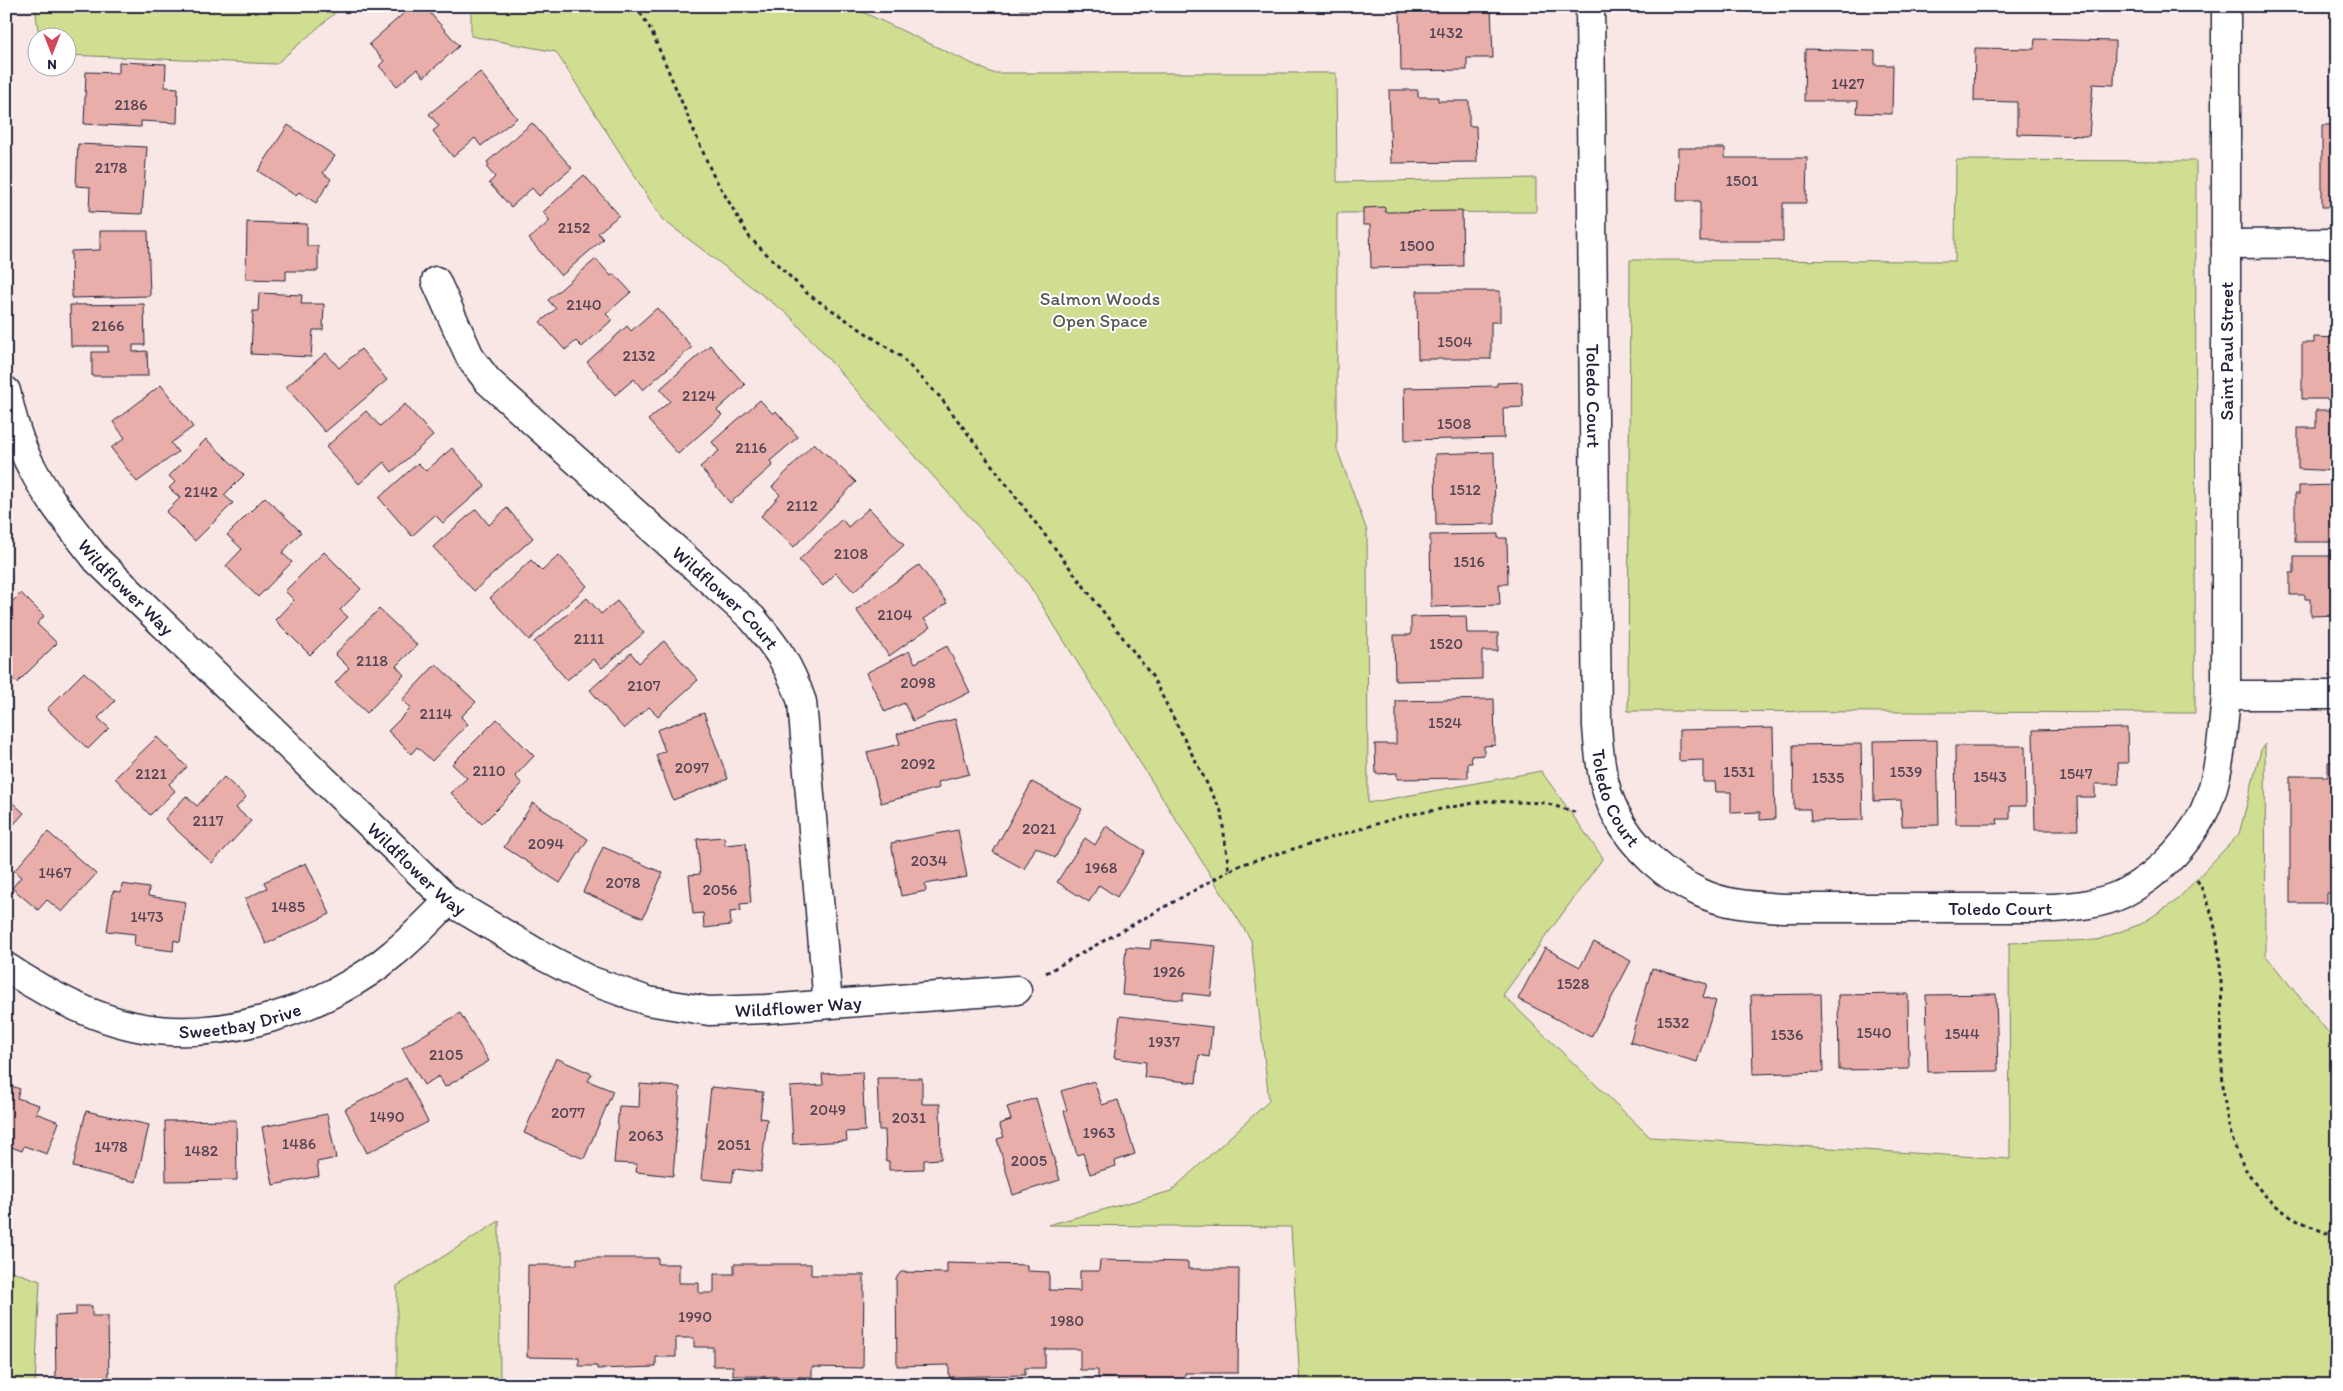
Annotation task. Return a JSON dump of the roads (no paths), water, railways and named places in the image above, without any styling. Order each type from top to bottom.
[{"type":"street","name":"Toledo Court","points":[[1590,6],[1597,726],[1599,754],[1607,789],[1615,814],[1633,840],[1657,865],[1678,881],[1702,894],[1743,904],[1783,908],[2054,908],[2088,904],[2122,894],[2156,871],[2187,840],[2209,798],[2222,747],[2226,695]]},
{"type":"street","name":"Saint Paul Street","points":[[2226,6],[2226,695]]},
{"type":"street","points":[[2226,244],[2337,243]]},
{"type":"street","name":"Wildflower Court","points":[[436,281],[471,359],[488,381],[752,618],[774,644],[792,672],[802,702],[828,1004]]},
{"type":"street","name":"Wildflower Way","points":[[6,391],[12,417],[31,467],[58,508],[97,560],[449,901],[538,953],[589,980],[648,1001],[709,1010],[766,1009],[1017,990]]},
{"type":"street","points":[[2226,695],[2337,695]]},
{"type":"street","name":"Sweetbay Drive","points":[[6,967],[32,985],[84,1010],[134,1026],[194,1031],[269,1020],[334,994],[394,954],[449,901]]},
{"type":"park label","name":"Salmon Woods Open Space","points":[[1100,309]]}]
